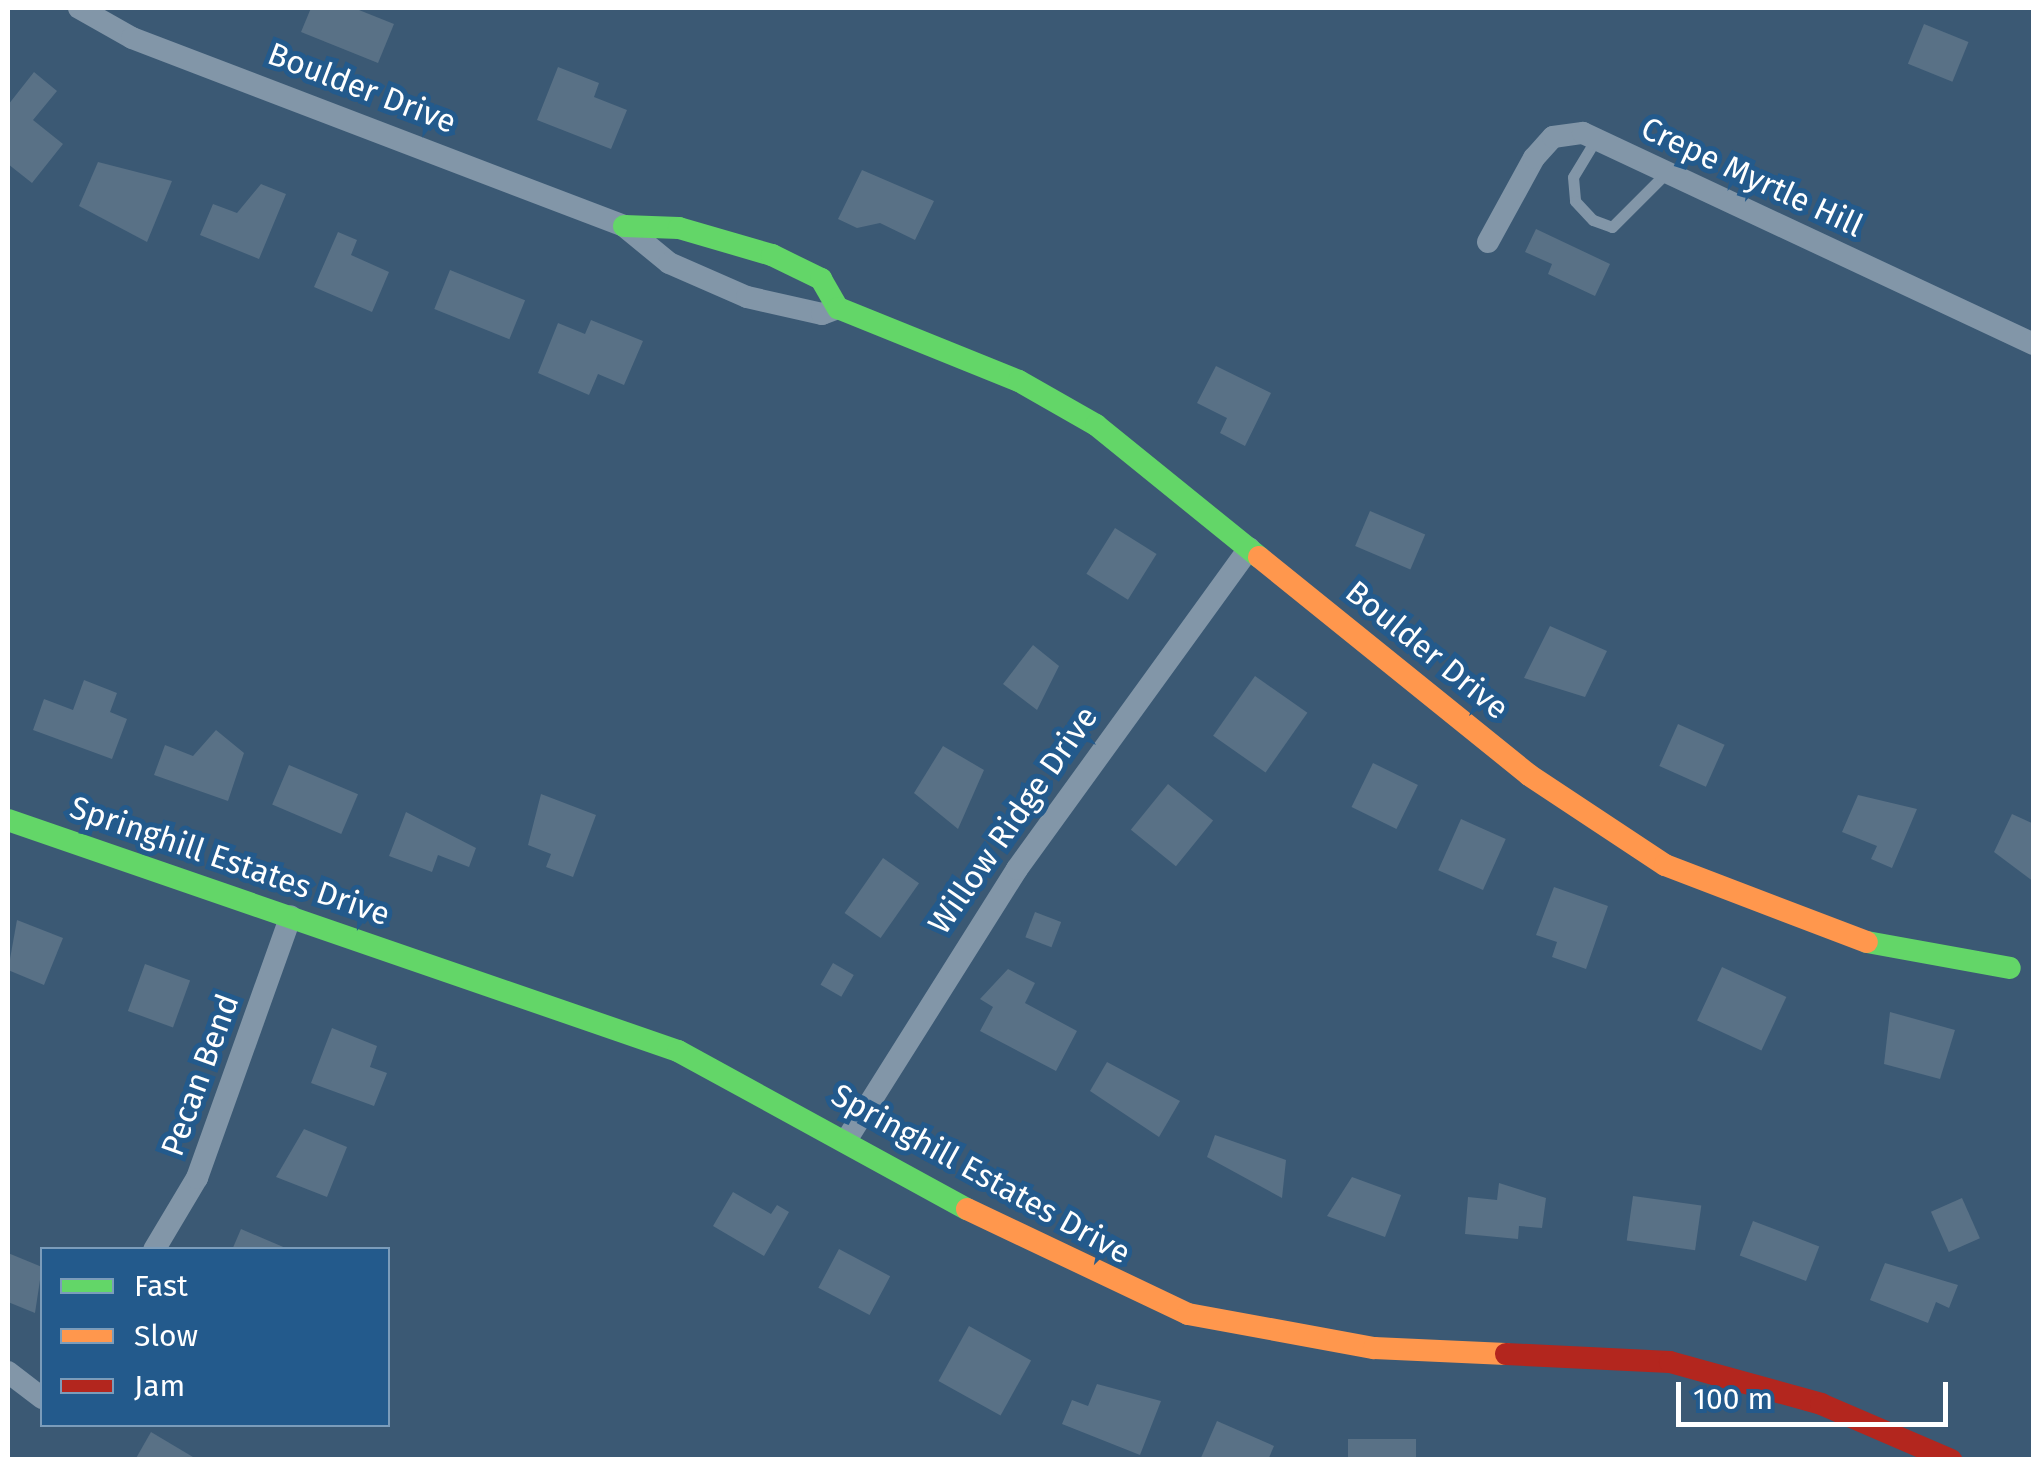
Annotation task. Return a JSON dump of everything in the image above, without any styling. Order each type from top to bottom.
[{"type":"street","name":"Boulder Drive","points":[[79,8],[132,38],[624,226],[669,263],[747,297],[822,314],[838,308]]},
{"type":"street","name":"Crepe Myrtle Hill","points":[[1488,242],[1553,137],[1596,139],[2034,344]]},
{"type":"street","name":"Boulder Drive","points":[[624,226],[679,228],[772,255],[821,279],[838,308],[1019,381],[1096,425],[1567,804],[1666,865],[1868,942],[2010,968]]},
{"type":"street","name":"Willow Ridge Drive","points":[[847,1139],[1007,884],[1249,548]]},
{"type":"street","name":"Springhill Estates Drive","points":[[8,820],[620,1027],[847,1139],[1071,1266],[1188,1314],[1374,1348],[1670,1362],[1822,1404],[1951,1460]]},
{"type":"street","name":"Pecan Bend","points":[[156,1247],[197,1178],[291,916]]},
{"type":"street","points":[[8,1372],[40,1396]]},
{"type":"lane","points":[[1596,139],[1572,178],[1574,201],[1593,220],[1612,227],[1666,173]]},
{"type":"building","points":[[311,8],[354,8],[394,24],[378,63],[301,32]]},
{"type":"building","points":[[1924,24],[1969,42],[1952,82],[1908,64]]},
{"type":"building","points":[[558,67],[599,83],[594,97],[627,110],[611,149],[537,120]]},
{"type":"building","points":[[34,72],[57,91],[33,120],[63,144],[32,183],[8,164],[8,105]]},
{"type":"building","points":[[98,162],[172,181],[147,242],[79,206]]},
{"type":"building","points":[[862,170],[934,201],[915,240],[880,223],[857,228],[838,219]]},
{"type":"building","points":[[261,184],[286,194],[259,259],[200,235],[213,204],[237,213]]},
{"type":"building","points":[[1536,229],[1610,264],[1595,296],[1548,274],[1552,264],[1525,252]]},
{"type":"building","points":[[338,232],[357,240],[351,255],[389,272],[372,312],[314,287]]},
{"type":"building","points":[[450,270],[525,300],[509,339],[434,309]]},
{"type":"building","points":[[591,320],[643,341],[624,385],[598,374],[589,395],[538,373],[558,323],[585,334]]},
{"type":"building","points":[[1216,366],[1271,393],[1245,446],[1220,433],[1227,418],[1197,403]]},
{"type":"building","points":[[1370,511],[1425,534],[1410,569],[1355,546]]},
{"type":"building","points":[[1115,528],[1157,554],[1128,600],[1086,574]]},
{"type":"building","points":[[1550,626],[1607,651],[1585,697],[1524,678]]},
{"type":"building","points":[[1033,645],[1059,666],[1037,710],[1003,684]]},
{"type":"building","points":[[1255,676],[1307,713],[1266,773],[1213,736]]},
{"type":"building","points":[[84,680],[117,693],[110,712],[127,719],[112,759],[33,730],[44,699],[73,710]]},
{"type":"building","points":[[1678,724],[1725,745],[1706,787],[1659,766]]},
{"type":"building","points":[[216,730],[244,753],[228,801],[154,775],[165,745],[193,756]]},
{"type":"building","points":[[943,746],[984,770],[958,829],[914,793]]},
{"type":"building","points":[[1373,763],[1418,785],[1396,829],[1352,807]]},
{"type":"building","points":[[289,765],[358,794],[341,834],[272,805]]},
{"type":"building","points":[[1168,784],[1213,821],[1176,866],[1131,830]]},
{"type":"building","points":[[541,794],[596,815],[573,877],[546,867],[551,854],[528,845]]},
{"type":"building","points":[[1858,795],[1917,809],[1892,868],[1871,859],[1877,846],[1842,832]]},
{"type":"building","points":[[406,812],[476,848],[469,867],[438,855],[432,872],[389,856]]},
{"type":"building","points":[[2012,814],[2034,824],[2034,882],[1994,852]]},
{"type":"building","points":[[1461,819],[1506,839],[1483,890],[1438,870]]},
{"type":"building","points":[[883,858],[919,883],[881,938],[845,913]]},
{"type":"building","points":[[1554,887],[1608,906],[1586,969],[1552,957],[1557,942],[1536,935]]},
{"type":"building","points":[[1035,912],[1061,922],[1051,947],[1025,937]]},
{"type":"building","points":[[17,920],[63,938],[44,985],[8,970]]},
{"type":"building","points":[[833,963],[854,975],[841,997],[820,985]]},
{"type":"building","points":[[145,964],[190,980],[173,1027],[128,1011]]},
{"type":"building","points":[[1722,967],[1786,997],[1761,1050],[1697,1020]]},
{"type":"building","points":[[1008,969],[1035,983],[1025,1003],[1077,1031],[1056,1071],[980,1031],[993,1007],[980,999]]},
{"type":"building","points":[[1890,1012],[1955,1030],[1940,1079],[1884,1064]]},
{"type":"building","points":[[332,1028],[377,1046],[370,1067],[387,1073],[374,1106],[311,1083]]},
{"type":"building","points":[[1107,1062],[1180,1101],[1159,1137],[1090,1091]]},
{"type":"building","points":[[304,1129],[347,1147],[327,1197],[276,1177]]},
{"type":"building","points":[[1215,1135],[1286,1160],[1282,1198],[1207,1157]]},
{"type":"building","points":[[1352,1177],[1401,1195],[1385,1237],[1327,1216]]},
{"type":"building","points":[[1499,1183],[1546,1198],[1542,1228],[1519,1226],[1518,1239],[1465,1234],[1468,1197],[1497,1200]]},
{"type":"building","points":[[733,1192],[771,1214],[777,1205],[789,1212],[764,1256],[713,1226]]},
{"type":"building","points":[[1633,1196],[1701,1206],[1695,1250],[1627,1241]]},
{"type":"building","points":[[1962,1198],[1980,1238],[1949,1252],[1931,1212]]},
{"type":"building","points":[[1753,1221],[1819,1246],[1806,1281],[1740,1256]]},
{"type":"building","points":[[241,1229],[283,1247],[233,1247]]},
{"type":"building","points":[[839,1249],[890,1276],[870,1315],[818,1288]]},
{"type":"building","points":[[8,1253],[40,1266],[40,1280],[35,1313],[8,1302]]},
{"type":"building","points":[[1885,1263],[1958,1285],[1949,1308],[1936,1302],[1928,1323],[1870,1300]]},
{"type":"building","points":[[969,1326],[1031,1360],[1001,1416],[938,1381]]},
{"type":"building","points":[[1097,1384],[1161,1401],[1140,1455],[1062,1424],[1072,1400],[1088,1406]]},
{"type":"building","points":[[1217,1421],[1274,1446],[1268,1460],[1200,1460]]},
{"type":"building","points":[[151,1432],[198,1460],[135,1460]]},
{"type":"building","points":[[1348,1439],[1416,1439],[1416,1460],[1348,1460]]},
{"type":"traffic: fast","points":[[624,226],[679,228],[772,255],[821,279],[838,308],[1019,381],[1096,425],[1259,557]]},
{"type":"traffic: fast","points":[[8,820],[678,1051],[967,1209]]},
{"type":"traffic: fast","points":[[1867,942],[2010,968]]},
{"type":"traffic: slow","points":[[1259,557],[1529,775],[1665,865],[1867,942]]},
{"type":"traffic: slow","points":[[967,1209],[1188,1314],[1374,1348],[1506,1354]]},
{"type":"traffic: jam","points":[[1506,1354],[1670,1362],[1821,1404],[1951,1460]]}]
